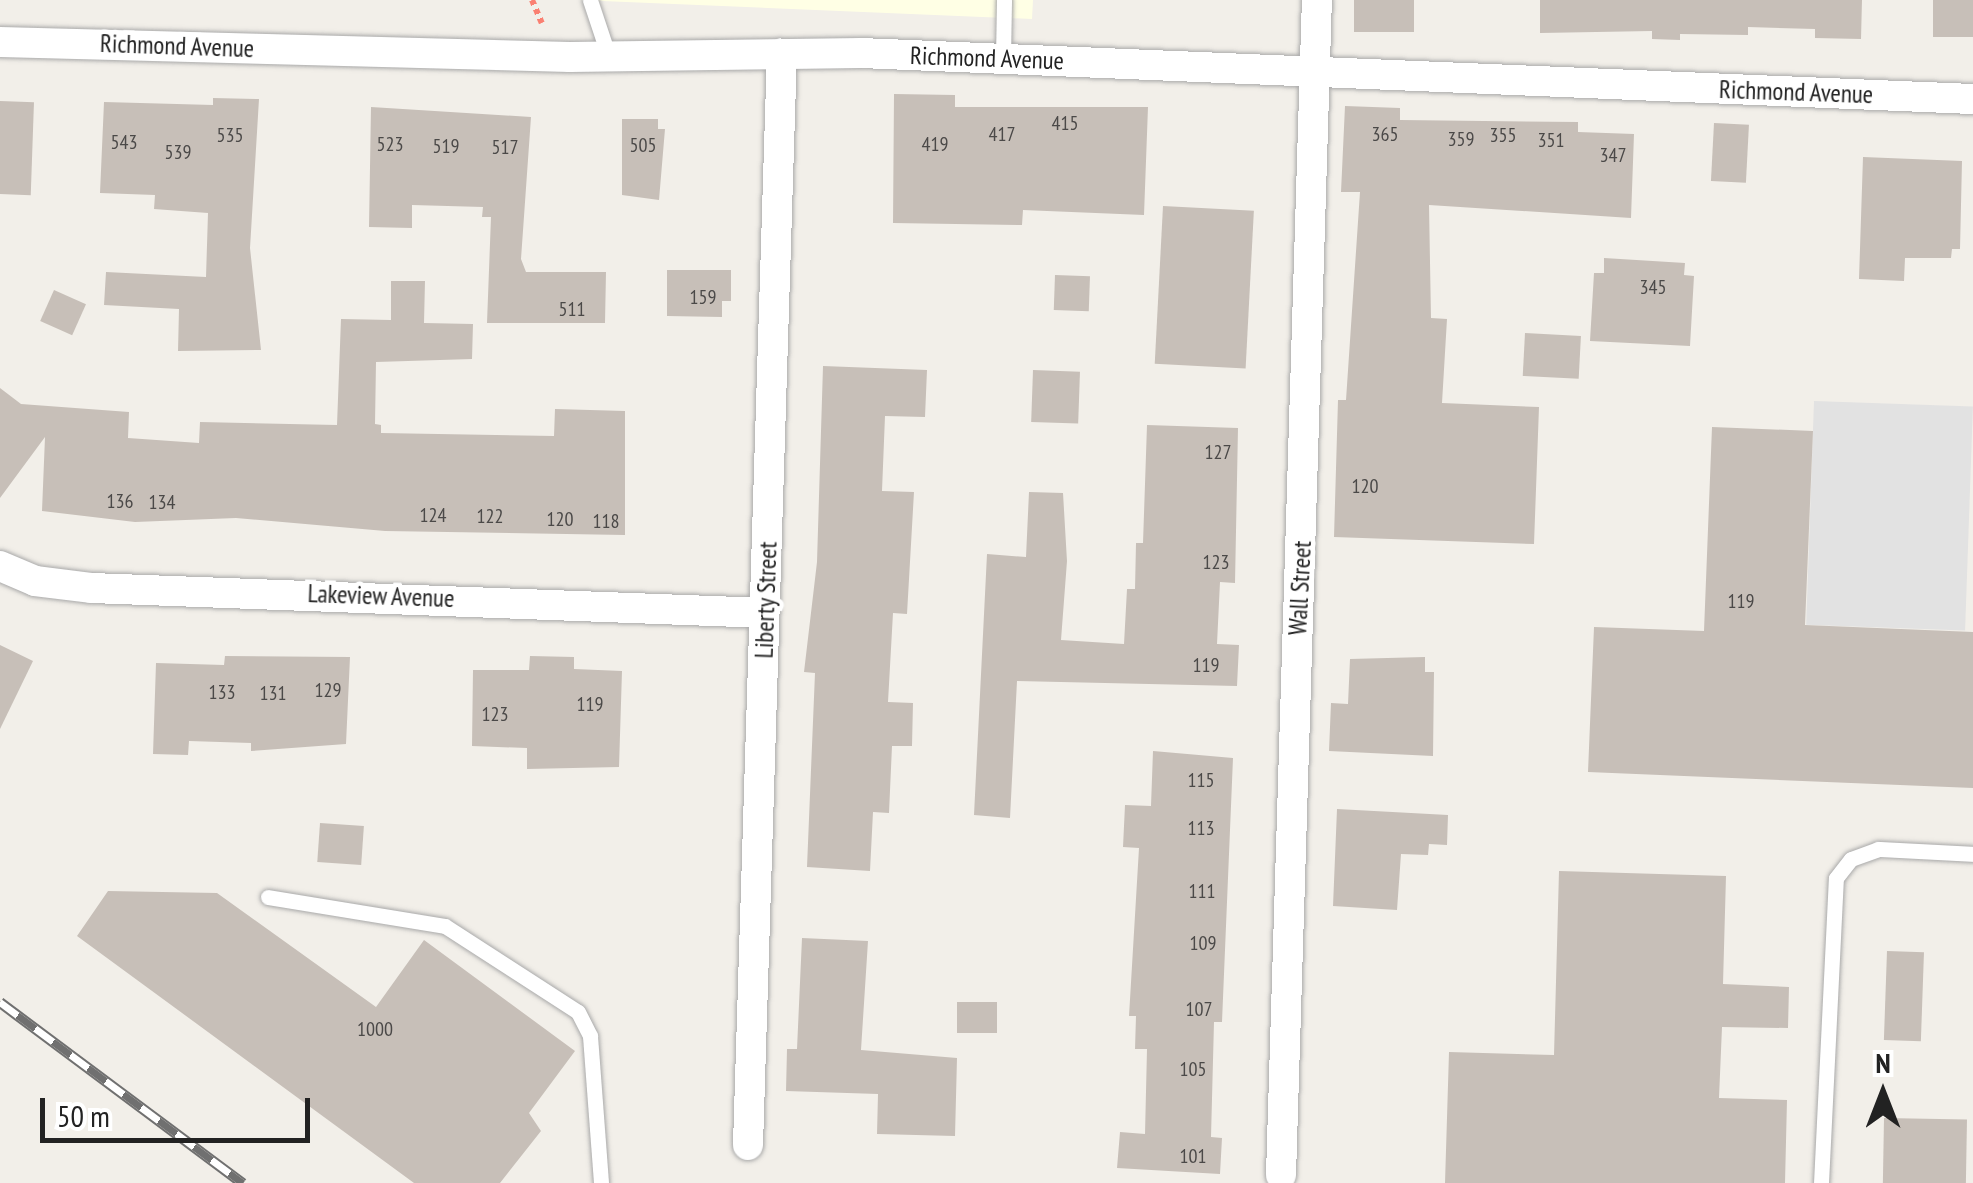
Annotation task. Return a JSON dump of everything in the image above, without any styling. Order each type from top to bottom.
[{"type":"street","name":"Wall Street","points":[[1282,1176],[1317,0]]},
{"type":"street","name":"Richmond Avenue","points":[[0,42],[609,56],[1004,58],[1973,99]]},
{"type":"street","name":"Liberty Street","points":[[748,1145],[782,54]]},
{"type":"street","name":"Lakeview Avenue","points":[[0,566],[35,581],[90,588],[765,613]]},
{"type":"lane","points":[[590,0],[609,56]]},
{"type":"lane","points":[[1004,0],[1004,58]]},
{"type":"lane","points":[[1820,1183],[1836,878],[1851,858],[1878,849],[1973,854]]},
{"type":"lane","points":[[268,897],[445,926],[578,1012],[590,1036],[602,1183]]},
{"type":"shaded area","points":[[578,0],[1033,0],[1032,19]]},
{"type":"shaded area","points":[[1814,401],[1973,407],[1965,630],[1806,625]]},
{"type":"building","points":[[1354,0],[1414,0],[1414,32],[1354,32]]},
{"type":"building","points":[[1540,0],[1862,0],[1861,39],[1815,38],[1815,29],[1748,27],[1748,35],[1680,34],[1680,40],[1652,39],[1652,31],[1540,33]]},
{"type":"building","points":[[1933,0],[1973,0],[1973,37],[1933,37]]},
{"type":"building","points":[[894,94],[955,95],[955,107],[1148,107],[1144,215],[1023,210],[1022,225],[893,223]]},
{"type":"building","points":[[213,98],[259,99],[250,248],[261,350],[178,351],[179,309],[104,305],[106,272],[206,277],[208,213],[154,209],[155,195],[100,193],[104,102],[213,105]]},
{"type":"building","points":[[0,101],[34,102],[31,195],[0,194]]},
{"type":"building","points":[[1345,106],[1400,108],[1400,120],[1578,122],[1578,132],[1634,134],[1631,218],[1429,205],[1431,318],[1447,319],[1442,403],[1539,407],[1534,544],[1334,537],[1338,400],[1346,400],[1360,192],[1341,192]]},
{"type":"building","points":[[371,107],[531,117],[521,259],[526,272],[606,272],[605,323],[487,323],[491,217],[482,217],[483,207],[412,205],[412,228],[369,227]]},
{"type":"building","points":[[622,119],[658,119],[658,129],[665,129],[659,200],[622,195]]},
{"type":"building","points":[[1714,123],[1749,125],[1746,183],[1711,181]]},
{"type":"building","points":[[1863,157],[1962,161],[1960,249],[1952,249],[1951,258],[1905,258],[1904,281],[1859,279]]},
{"type":"building","points":[[1163,206],[1254,211],[1246,369],[1155,364]]},
{"type":"building","points":[[1604,258],[1685,263],[1684,275],[1694,276],[1690,346],[1590,341],[1594,273],[1604,273]]},
{"type":"building","points":[[667,270],[731,270],[731,301],[722,301],[722,317],[667,316]]},
{"type":"building","points":[[1055,275],[1090,276],[1089,311],[1054,310]]},
{"type":"building","points":[[391,281],[425,281],[424,323],[473,324],[472,359],[376,362],[375,424],[381,425],[381,433],[554,436],[555,409],[625,411],[625,535],[385,531],[236,518],[135,522],[42,511],[45,437],[0,498],[0,388],[21,404],[129,412],[128,438],[199,443],[200,422],[337,425],[341,319],[391,320]]},
{"type":"building","points":[[54,290],[86,304],[72,335],[40,321]]},
{"type":"building","points":[[1525,333],[1581,336],[1579,379],[1523,376]]},
{"type":"building","points":[[823,366],[927,370],[925,417],[885,416],[882,491],[914,492],[907,614],[893,613],[888,702],[913,703],[912,746],[892,746],[889,813],[873,812],[870,871],[807,867],[815,673],[804,672],[817,562]]},
{"type":"building","points":[[1033,370],[1080,372],[1078,424],[1031,422]]},
{"type":"building","points":[[1147,425],[1238,428],[1235,583],[1220,582],[1217,644],[1239,645],[1237,686],[1017,681],[1010,818],[974,815],[987,554],[1026,557],[1029,492],[1063,493],[1067,561],[1061,640],[1124,644],[1127,589],[1135,589],[1136,543],[1143,543]]},
{"type":"building","points":[[1712,427],[1813,431],[1805,625],[1973,632],[1973,788],[1588,772],[1594,627],[1704,631]]},
{"type":"building","points":[[0,645],[33,661],[0,729]]},
{"type":"building","points":[[225,656],[350,657],[346,744],[251,751],[251,743],[189,741],[188,755],[153,754],[156,663],[224,665]]},
{"type":"building","points":[[530,656],[574,657],[574,669],[622,671],[619,767],[527,769],[527,748],[472,746],[473,670],[529,670]]},
{"type":"building","points":[[1425,657],[1425,672],[1434,672],[1433,756],[1329,751],[1331,703],[1348,704],[1350,659]]},
{"type":"building","points":[[1153,751],[1233,758],[1222,1022],[1214,1022],[1211,1137],[1222,1138],[1220,1174],[1117,1168],[1120,1132],[1145,1134],[1147,1049],[1135,1049],[1136,1016],[1129,1016],[1139,848],[1123,847],[1125,805],[1151,806]]},
{"type":"building","points":[[1337,809],[1448,815],[1447,845],[1429,844],[1428,855],[1401,854],[1397,910],[1333,906]]},
{"type":"building","points":[[320,823],[364,826],[361,865],[317,862]]},
{"type":"building","points":[[1559,871],[1726,876],[1723,984],[1789,987],[1788,1028],[1722,1027],[1719,1098],[1787,1100],[1785,1183],[1445,1183],[1449,1052],[1554,1055]]},
{"type":"building","points":[[108,891],[217,893],[376,1007],[424,940],[575,1051],[529,1113],[541,1131],[500,1183],[414,1183],[77,936]]},
{"type":"building","points":[[802,938],[868,941],[861,1050],[957,1058],[955,1136],[877,1134],[878,1094],[786,1091],[787,1049],[797,1049]]},
{"type":"building","points":[[1887,951],[1924,952],[1921,1041],[1884,1040]]},
{"type":"building","points":[[957,1002],[997,1002],[997,1033],[957,1033]]},
{"type":"building","points":[[1884,1118],[1967,1119],[1966,1183],[1883,1183]]},
{"type":"railway","points":[[0,1002],[243,1183]]}]
